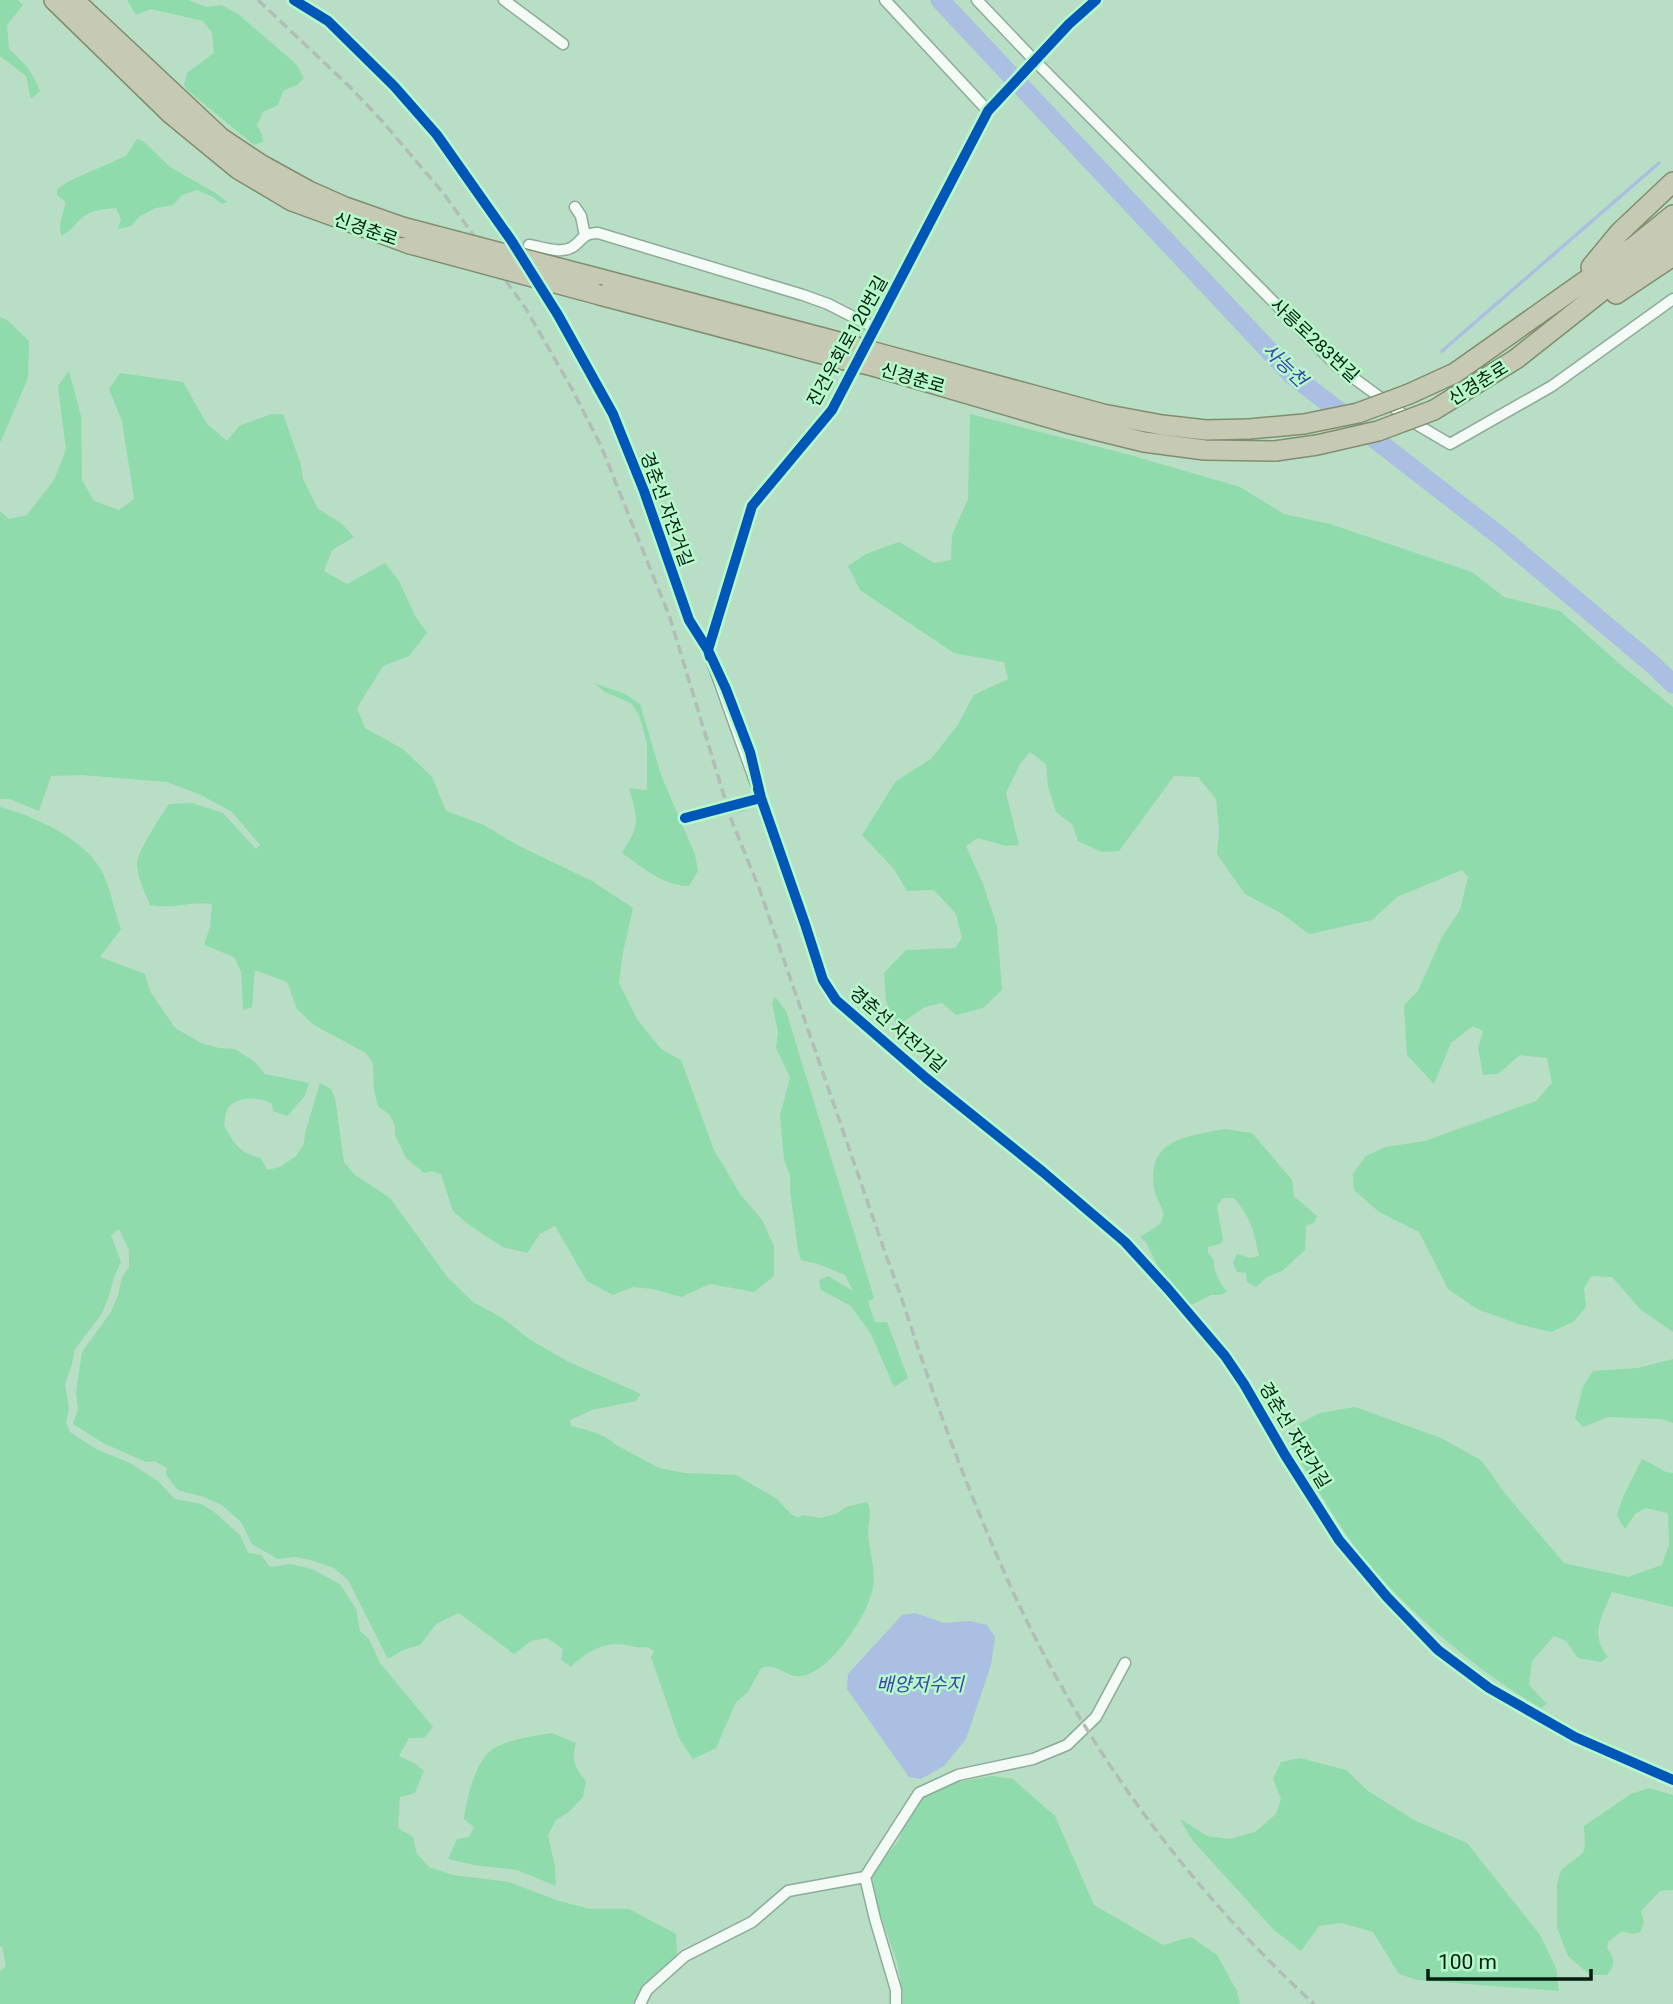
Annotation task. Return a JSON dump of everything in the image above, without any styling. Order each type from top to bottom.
[{"type":"highway","name":"신경춘로","points":[[54,0],[171,114],[238,169],[292,201],[406,235],[848,352],[1067,423],[1144,442],[1205,450],[1275,450],[1378,431],[1434,410],[1516,359],[1673,234]]},
{"type":"highway","name":"신경춘로","points":[[74,0],[221,138],[260,164],[309,191],[406,235]]},
{"type":"highway","points":[[1572,289],[1619,233],[1673,182]]},
{"type":"highway","name":"신경춘로","points":[[872,359],[1103,414],[1162,425],[1206,430],[1304,424],[1358,413],[1455,373],[1636,245],[1673,215]]},
{"type":"highway","points":[[1554,328],[1586,315],[1673,256]]},
{"type":"street","points":[[504,0],[563,44]]},
{"type":"street","points":[[885,0],[988,111]]},
{"type":"street","name":"사릉로283번길","points":[[977,0],[1336,365],[1416,424],[1450,444],[1552,386],[1673,299]]},
{"type":"street","points":[[1035,61],[1069,24],[1096,0]]},
{"type":"street","name":"진건우회로120번길","points":[[685,818],[761,798],[708,650],[752,506],[832,410],[988,111],[1035,61]]},
{"type":"street","points":[[575,207],[581,216],[585,236]]},
{"type":"street","name":"진건우회로120번길","points":[[529,244],[564,250],[574,246],[585,236],[598,233],[828,304],[875,328]]},
{"type":"street","points":[[896,2004],[896,1990],[865,1877],[919,1793],[958,1775],[1032,1759],[1067,1745],[1096,1717],[1125,1663]]},
{"type":"street","points":[[640,2004],[647,1990],[685,1956],[752,1922],[788,1891],[865,1877]]},
{"type":"green space","points":[[0,0],[18,0],[23,5],[7,25],[9,49],[28,68],[37,84],[40,91],[31,99],[26,76],[0,56]]},
{"type":"green space","points":[[127,0],[188,0],[206,7],[221,5],[238,14],[296,64],[304,78],[297,85],[283,91],[278,105],[263,112],[257,125],[263,142],[254,145],[184,85],[187,73],[214,53],[212,32],[203,21],[151,9],[136,15]]},
{"type":"green space","points":[[137,139],[143,141],[170,167],[227,202],[222,204],[197,190],[182,195],[173,205],[156,208],[140,216],[131,226],[118,229],[121,219],[116,208],[103,209],[87,215],[61,236],[60,224],[66,202],[57,195],[57,189],[126,156]]},
{"type":"green space","points":[[0,317],[7,320],[29,341],[28,378],[0,443]]},
{"type":"green space","points":[[69,371],[81,416],[82,480],[94,501],[119,510],[134,499],[122,421],[109,389],[120,373],[183,382],[207,424],[227,441],[239,426],[272,414],[283,414],[301,465],[303,479],[318,509],[341,523],[354,537],[332,550],[324,571],[347,584],[385,563],[399,581],[415,616],[427,633],[409,656],[383,666],[357,708],[365,728],[403,749],[432,777],[446,811],[484,825],[517,845],[592,881],[633,908],[619,983],[637,1019],[661,1049],[681,1060],[714,1150],[740,1194],[762,1220],[774,1246],[774,1276],[754,1292],[710,1284],[681,1297],[653,1289],[633,1287],[613,1295],[587,1281],[555,1226],[540,1234],[527,1253],[503,1247],[453,1211],[441,1174],[431,1171],[424,1173],[406,1158],[395,1135],[395,1126],[390,1115],[378,1106],[373,1064],[366,1053],[314,1025],[297,1009],[287,982],[255,970],[252,1007],[243,1010],[241,971],[234,957],[204,945],[210,927],[212,904],[166,907],[150,905],[137,868],[138,857],[169,804],[192,803],[223,813],[256,849],[260,845],[232,812],[201,795],[167,782],[81,775],[51,776],[39,811],[9,799],[0,799],[0,511],[9,519],[27,515],[54,480],[66,450],[58,386]]},
{"type":"green space","points":[[970,414],[1130,455],[1240,487],[1284,514],[1330,524],[1472,572],[1504,597],[1560,611],[1673,707],[1673,1332],[1640,1309],[1612,1277],[1591,1276],[1584,1288],[1586,1307],[1573,1322],[1551,1332],[1518,1324],[1477,1309],[1448,1289],[1419,1232],[1379,1212],[1354,1190],[1353,1174],[1366,1156],[1385,1147],[1425,1141],[1536,1101],[1552,1083],[1547,1058],[1520,1055],[1498,1074],[1483,1075],[1478,1048],[1483,1031],[1473,1026],[1451,1043],[1434,1084],[1407,1055],[1404,1005],[1418,991],[1442,937],[1460,910],[1468,877],[1462,870],[1397,897],[1372,920],[1309,934],[1281,913],[1245,894],[1217,854],[1219,831],[1216,799],[1198,777],[1174,776],[1119,851],[1102,852],[1078,841],[1072,824],[1056,812],[1048,786],[1046,764],[1030,752],[1020,764],[1006,793],[1019,845],[1006,846],[978,838],[966,846],[983,884],[997,926],[1002,990],[983,1008],[956,1015],[942,1003],[925,1007],[897,1026],[886,1001],[884,973],[906,950],[955,948],[962,938],[956,914],[934,890],[907,891],[894,869],[862,835],[896,781],[931,759],[957,726],[974,695],[1008,679],[1004,662],[954,653],[860,590],[848,566],[866,554],[899,542],[934,563],[951,560],[952,535],[968,499]]},
{"type":"green space","points":[[594,683],[625,694],[640,704],[661,775],[695,855],[698,871],[689,886],[662,880],[622,853],[636,822],[629,788],[647,790],[647,743],[639,715],[631,703],[605,692]]},
{"type":"green space","points":[[0,807],[55,829],[92,857],[107,883],[121,929],[100,957],[145,974],[150,991],[175,1028],[201,1043],[235,1049],[255,1062],[265,1074],[309,1083],[305,1096],[287,1116],[273,1111],[272,1104],[262,1100],[249,1098],[232,1104],[227,1110],[224,1126],[238,1147],[261,1158],[267,1170],[280,1167],[296,1156],[304,1144],[320,1083],[331,1089],[335,1098],[344,1162],[355,1175],[390,1198],[448,1278],[473,1302],[504,1319],[529,1339],[567,1361],[641,1394],[636,1401],[592,1410],[570,1420],[571,1426],[600,1435],[659,1468],[685,1473],[736,1475],[777,1499],[798,1518],[803,1515],[820,1518],[867,1502],[870,1510],[868,1533],[874,1580],[870,1598],[856,1626],[835,1654],[812,1672],[796,1676],[775,1667],[761,1668],[748,1692],[736,1702],[716,1748],[693,1759],[679,1738],[651,1657],[654,1651],[648,1647],[615,1644],[602,1646],[571,1667],[561,1660],[563,1649],[547,1638],[531,1641],[514,1654],[459,1613],[436,1624],[420,1645],[403,1650],[388,1659],[348,1580],[334,1568],[295,1557],[278,1559],[252,1544],[241,1522],[222,1505],[178,1490],[166,1475],[167,1468],[103,1443],[73,1424],[78,1409],[76,1392],[82,1352],[111,1312],[122,1277],[129,1267],[129,1250],[119,1229],[111,1235],[121,1262],[101,1315],[75,1349],[65,1384],[69,1409],[66,1422],[70,1432],[96,1449],[130,1463],[158,1481],[175,1499],[201,1504],[213,1511],[240,1535],[248,1553],[261,1555],[270,1567],[290,1564],[312,1569],[340,1584],[356,1609],[360,1631],[369,1639],[380,1663],[433,1727],[424,1738],[409,1738],[399,1756],[424,1771],[415,1793],[400,1797],[398,1828],[413,1837],[417,1854],[429,1867],[453,1875],[509,1882],[559,1901],[590,1909],[629,1909],[676,1934],[677,1958],[639,1991],[633,2004],[0,2004],[0,1971],[6,1966],[0,1946]]},
{"type":"green space","points":[[775,997],[786,1011],[874,1298],[868,1302],[875,1322],[887,1322],[908,1378],[894,1387],[871,1334],[851,1306],[821,1290],[819,1280],[828,1276],[853,1291],[845,1275],[801,1260],[790,1175],[784,1160],[780,1116],[790,1077],[776,1048],[778,1032],[772,1003]]},
{"type":"green space","points":[[1224,1129],[1252,1133],[1292,1180],[1294,1196],[1317,1216],[1314,1223],[1306,1225],[1305,1250],[1282,1271],[1267,1277],[1256,1287],[1247,1282],[1246,1273],[1237,1272],[1233,1263],[1237,1254],[1250,1258],[1259,1256],[1251,1225],[1234,1198],[1223,1198],[1217,1206],[1223,1240],[1220,1244],[1208,1247],[1208,1253],[1214,1260],[1218,1277],[1227,1292],[1211,1295],[1191,1305],[1158,1267],[1146,1242],[1140,1237],[1160,1224],[1164,1214],[1154,1188],[1154,1171],[1157,1159],[1164,1149],[1184,1138]]},
{"type":"green space","points":[[1673,1359],[1673,1423],[1661,1419],[1608,1417],[1583,1427],[1575,1418],[1583,1387],[1593,1371],[1638,1368]]},
{"type":"green space","points":[[1355,1407],[1441,1438],[1482,1461],[1503,1491],[1564,1563],[1628,1577],[1662,1565],[1669,1544],[1668,1513],[1645,1508],[1635,1514],[1625,1529],[1617,1516],[1623,1497],[1642,1459],[1673,1473],[1673,1607],[1612,1592],[1601,1617],[1598,1633],[1602,1649],[1608,1657],[1601,1662],[1578,1658],[1566,1641],[1554,1636],[1532,1661],[1529,1685],[1547,1704],[1541,1708],[1517,1693],[1446,1640],[1382,1578],[1344,1530],[1290,1445],[1295,1426],[1320,1413]]},
{"type":"green space","points":[[552,1733],[576,1743],[575,1764],[586,1781],[583,1797],[569,1812],[556,1820],[548,1835],[556,1886],[517,1870],[448,1859],[457,1839],[469,1837],[474,1827],[464,1819],[465,1811],[473,1781],[487,1754],[522,1738]]},
{"type":"green space","points":[[1300,1758],[1346,1770],[1368,1791],[1414,1820],[1467,1843],[1540,1935],[1556,1968],[1559,1991],[1417,1980],[1399,1974],[1373,1932],[1342,1923],[1319,1926],[1301,1951],[1274,1930],[1193,1841],[1179,1818],[1207,1836],[1230,1839],[1255,1832],[1276,1814],[1281,1799],[1273,1779],[1281,1762]]},
{"type":"green space","points":[[992,1776],[1013,1779],[1055,1816],[1094,1905],[1163,1945],[1191,1937],[1217,1955],[1237,1991],[1240,2004],[903,2004],[897,1962],[872,1896],[870,1874],[898,1842],[907,1817],[924,1797],[957,1782]]},
{"type":"green space","points":[[1649,1788],[1673,1795],[1673,1890],[1660,1891],[1641,1911],[1644,1923],[1640,1932],[1634,1934],[1622,1931],[1608,1942],[1607,1948],[1613,1962],[1607,1975],[1590,1975],[1568,1956],[1557,1928],[1557,1884],[1561,1870],[1583,1853],[1584,1826],[1631,1794]]},
{"type":"water","name":"배양저수지","points":[[915,1613],[944,1623],[970,1621],[987,1625],[995,1637],[991,1665],[966,1739],[944,1766],[921,1779],[909,1777],[847,1689],[848,1674],[902,1615]]},
{"type":"waterway","name":"사능천","points":[[940,0],[1291,374],[1501,537],[1673,684]]},
{"type":"waterway","points":[[1442,351],[1659,163]]},
{"type":"railway","points":[[258,0],[350,87],[444,194],[526,309],[572,389],[601,446],[670,618],[731,819],[759,888],[940,1412],[1013,1592],[1041,1650],[1073,1706],[1143,1813],[1224,1913],[1314,2004]]},
{"type":"cycle path","name":"경춘선 자전거길","points":[[294,0],[328,21],[394,86],[437,135],[511,240],[558,315],[613,414],[644,491],[689,620],[708,650],[750,752],[761,798],[823,980],[836,1000],[1125,1242],[1225,1356],[1339,1540],[1387,1597],[1438,1650],[1489,1688],[1575,1737],[1673,1780]]},
{"type":"cycle path","points":[[710,657],[708,650],[752,506],[832,410],[988,111],[1069,24],[1096,0]]},
{"type":"cycle path","points":[[685,818],[761,798],[758,789]]}]
